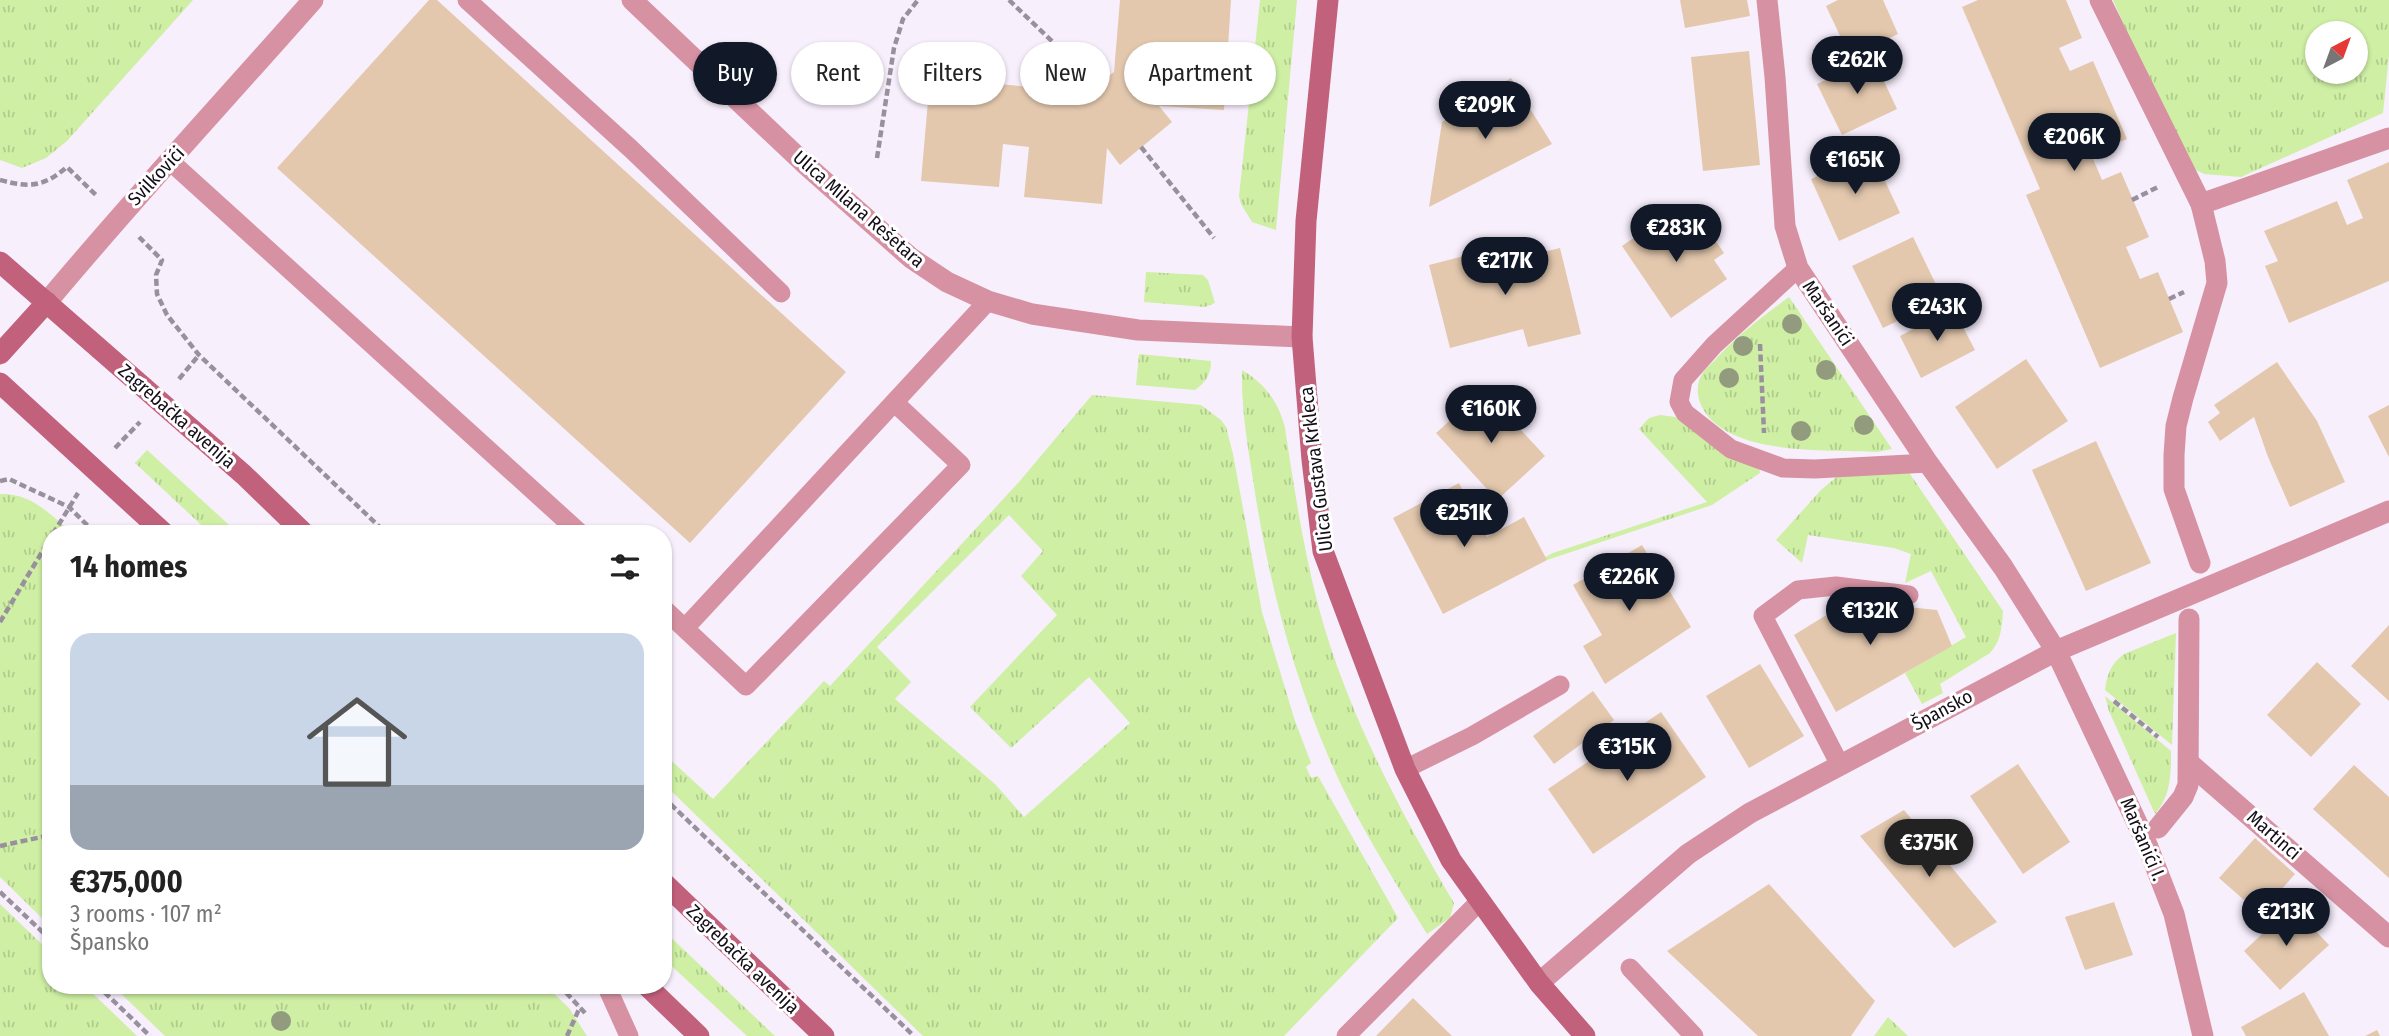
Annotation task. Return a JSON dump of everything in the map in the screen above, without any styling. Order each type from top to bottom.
[{"type":"street","name":"Svilkovići","points":[[0,354],[118,217],[171,162],[313,0]]},
{"type":"street","name":"Ulica Milana Rešetara","points":[[632,0],[806,165],[911,258],[947,282],[988,301],[1032,314],[1138,330],[1302,337]]},
{"type":"street","name":"Ulica Gustava Krkleca","points":[[1328,0],[1306,221],[1302,337],[1323,551],[1405,769],[1451,860],[1539,983],[1586,1036]]},
{"type":"street","name":"Maršanići","points":[[1767,0],[1785,226],[1798,268],[1928,463],[2003,567],[2056,651]]},
{"type":"street","points":[[2100,0],[2200,204],[2215,261],[2217,283],[2176,426],[2174,489],[2200,563]]},
{"type":"street","points":[[2200,204],[2389,138]]},
{"type":"street","name":"Zagrebačka avenija","points":[[0,262],[244,475],[296,525]]},
{"type":"street","points":[[0,383],[155,525]]},
{"type":"street","name":"Špansko","points":[[1539,983],[1597,931],[1713,836],[1840,765],[2056,651],[2389,511]]},
{"type":"street","points":[[2158,828],[2183,796],[2188,785],[2189,619]]},
{"type":"street","name":"Maršanići I.","points":[[2056,651],[2146,842],[2175,914],[2203,1036]]},
{"type":"street","name":"Martinci","points":[[2189,763],[2389,937]]},
{"type":"street","name":"Zagrebačka avenija","points":[[672,891],[824,1036]]},
{"type":"street","points":[[655,994],[699,1036]]},
{"type":"lane","points":[[467,0],[631,149],[781,293]]},
{"type":"lane","points":[[171,162],[571,525]]},
{"type":"lane","points":[[1798,268],[1714,345],[1683,380],[1679,402],[1685,413],[1731,449],[1783,467],[1815,469],[1928,463]]},
{"type":"lane","points":[[685,628],[988,301]]},
{"type":"lane","points":[[672,616],[746,686],[961,465],[895,403]]},
{"type":"lane","points":[[1840,765],[1763,616],[1798,590],[1836,586],[1909,595]]},
{"type":"lane","points":[[1405,769],[1472,736],[1560,685]]},
{"type":"lane","points":[[1346,1036],[1480,901]]},
{"type":"lane","points":[[1630,968],[1694,1036]]},
{"type":"lane","points":[[610,994],[629,1036]]},
{"type":"path","points":[[877,158],[894,48],[903,19],[918,0]]},
{"type":"path","points":[[1009,0],[1052,42]]},
{"type":"path","points":[[1141,147],[1214,238]]},
{"type":"path","points":[[0,180],[21,185],[49,181],[67,166],[78,178]]},
{"type":"path","points":[[149,246],[162,260],[156,275],[157,294],[167,315],[199,355],[378,525]]},
{"type":"path","points":[[1758,304],[1765,445],[1763,460]]},
{"type":"path","points":[[193,362],[199,355]]},
{"type":"path","points":[[118,445],[130,433]]},
{"type":"path","points":[[0,481],[9,479],[69,507],[87,525]]},
{"type":"path","points":[[58,525],[79,491]]},
{"type":"path","points":[[0,622],[42,552]]},
{"type":"path","points":[[2109,696],[2189,763]]},
{"type":"path","points":[[672,806],[914,1036]]},
{"type":"path","points":[[0,846],[42,837]]},
{"type":"path","points":[[0,892],[42,932]]},
{"type":"path","points":[[106,994],[150,1036]]},
{"type":"path","points":[[568,994],[588,1016]]},
{"type":"path","points":[[567,1036],[580,1007]]},
{"type":"green space","points":[[0,0],[193,0],[67,141],[46,158],[22,168],[0,160]]},
{"type":"green space","points":[[1260,0],[1297,0],[1276,230],[1252,222],[1239,196],[1249,105],[1276,105],[1276,42],[1256,42]]},
{"type":"green space","points":[[2113,0],[2389,0],[2389,55],[2383,113],[2241,177],[2204,174],[2186,165]]},
{"type":"green space","points":[[1146,272],[1203,275],[1208,280],[1215,303],[1205,307],[1144,302]]},
{"type":"green space","points":[[1789,297],[1892,449],[1877,452],[1807,450],[1756,442],[1733,435],[1715,423],[1702,407],[1698,387],[1704,372],[1741,334]]},
{"type":"green space","points":[[1139,354],[1211,361],[1209,374],[1195,390],[1136,385]]},
{"type":"green space","points":[[1242,370],[1270,394],[1282,418],[1303,539],[1318,605],[1343,683],[1394,796],[1454,903],[1450,918],[1427,934],[1350,803],[1329,758],[1304,692],[1274,590],[1260,521],[1245,428]]},
{"type":"green space","points":[[1092,395],[1201,405],[1226,427],[1262,612],[1295,721],[1311,763],[1306,767],[1311,778],[1318,776],[1398,918],[1284,1036],[923,1036],[672,792],[672,761],[713,799],[824,681],[830,686],[1019,482]],"holes":[[[1009,515],[1043,551],[1021,576],[1057,615],[970,707],[1011,748],[1089,677],[1130,723],[1024,817],[995,784],[895,699],[911,682],[877,647]]]},
{"type":"green space","points":[[1660,415],[1676,417],[1706,440],[1759,468],[1760,473],[1712,505],[1547,560],[1545,557],[1553,553],[1707,502],[1639,429],[1649,418]]},
{"type":"green space","points":[[147,450],[229,525],[201,525],[135,463]]},
{"type":"green space","points":[[1908,471],[2003,611],[1999,639],[1990,653],[1940,684],[1943,693],[1922,704],[1905,673],[1966,637],[1931,571],[1905,583],[1911,554],[1894,548],[1808,535],[1802,563],[1776,540],[1821,490],[1840,474]]},
{"type":"green space","points":[[0,494],[31,501],[62,525],[42,525],[42,918],[0,877]]},
{"type":"green space","points":[[2176,633],[2172,745],[2105,690],[2110,670],[2124,654]]},
{"type":"green space","points":[[2105,696],[2171,751],[2167,792],[2155,814],[2109,711]]},
{"type":"green space","points":[[0,904],[42,944],[42,994],[93,994],[137,1036],[0,1036]]},
{"type":"green space","points":[[672,939],[775,1036],[747,1036],[672,966]]},
{"type":"green space","points":[[121,994],[554,994],[569,1008],[587,1036],[165,1036]]},
{"type":"green space","points":[[1888,1017],[1908,1036],[1874,1036]]},
{"type":"building","points":[[429,0],[437,0],[846,372],[690,543],[277,168]]},
{"type":"building","points":[[1120,0],[1231,0],[1228,42],[1124,42],[1124,105],[1224,105],[1224,110],[1159,106],[1172,122],[1120,165],[1107,148],[1102,204],[1024,197],[1029,147],[1003,144],[999,187],[921,181],[928,105],[1006,105],[1006,85],[1020,86],[1020,105],[1110,105],[1110,75],[1114,72]]},
{"type":"building","points":[[1680,0],[1747,0],[1750,16],[1685,28]]},
{"type":"building","points":[[1838,0],[1883,0],[1898,34],[1850,57],[1826,6]]},
{"type":"building","points":[[1978,0],[2066,0],[2082,38],[2059,48],[2070,71],[2093,61],[2127,139],[2091,154],[2102,180],[2121,172],[2149,237],[2126,247],[2140,279],[2158,272],[2183,332],[2100,368],[2026,195],[2040,189],[1962,7]]},
{"type":"building","points":[[1749,51],[1760,165],[1703,171],[1691,57]]},
{"type":"building","points":[[1873,58],[1897,109],[1842,135],[1817,84]]},
{"type":"building","points":[[1511,78],[1552,144],[1429,207],[1442,122]]},
{"type":"building","points":[[1871,151],[1900,213],[1839,241],[1811,179]]},
{"type":"building","points":[[2389,162],[2389,281],[2289,323],[2265,266],[2278,261],[2264,231],[2337,201],[2347,225],[2363,218],[2347,180]]},
{"type":"building","points":[[1670,213],[1683,232],[1692,226],[1703,244],[1713,237],[1724,253],[1714,260],[1727,279],[1671,318],[1622,246]]},
{"type":"building","points":[[1913,237],[1943,299],[1883,328],[1852,266]]},
{"type":"building","points":[[1499,247],[1503,262],[1560,248],[1581,334],[1528,347],[1523,329],[1450,348],[1429,265]]},
{"type":"building","points":[[1953,308],[1975,350],[1921,378],[1900,336]]},
{"type":"building","points":[[2026,359],[2068,421],[1997,469],[1955,407]]},
{"type":"building","points":[[2277,362],[2317,421],[2345,482],[2290,507],[2254,417],[2220,441],[2208,422],[2220,413],[2214,405]]},
{"type":"building","points":[[1484,390],[1545,456],[1497,500],[1436,433]]},
{"type":"building","points":[[2389,405],[2389,457],[2368,416]]},
{"type":"building","points":[[2096,441],[2151,563],[2086,591],[2032,470]]},
{"type":"building","points":[[1459,483],[1487,537],[1524,517],[1547,560],[1443,614],[1393,518]]},
{"type":"building","points":[[1642,545],[1691,627],[1605,684],[1583,646],[1602,635],[1573,585]]},
{"type":"building","points":[[1849,601],[1937,610],[1952,646],[1836,712],[1794,635]]},
{"type":"building","points":[[2389,625],[2389,701],[2351,666]]},
{"type":"building","points":[[2317,662],[2361,704],[2311,757],[2267,715]]},
{"type":"building","points":[[1760,664],[1804,736],[1749,768],[1706,696]]},
{"type":"building","points":[[1593,691],[1614,720],[1554,764],[1533,736]]},
{"type":"building","points":[[1661,712],[1706,777],[1593,854],[1548,789]]},
{"type":"building","points":[[2018,764],[2070,842],[2023,874],[1970,796]]},
{"type":"building","points":[[2354,765],[2389,797],[2389,878],[2313,809]]},
{"type":"building","points":[[1904,810],[1997,922],[1954,948],[1860,836]]},
{"type":"building","points":[[2255,838],[2295,874],[2260,914],[2219,878]]},
{"type":"building","points":[[1769,884],[1875,1001],[1851,1036],[1758,1036],[1667,951]]},
{"type":"building","points":[[2114,902],[2133,955],[2085,970],[2065,917]]},
{"type":"building","points":[[2292,906],[2329,945],[2280,990],[2244,951]]},
{"type":"building","points":[[2304,992],[2329,1036],[2246,1036],[2241,1027]]},
{"type":"building","points":[[1413,998],[1452,1036],[1376,1036]]},
{"type":"building","points":[[2377,1030],[2380,1036],[2365,1036]]}]
